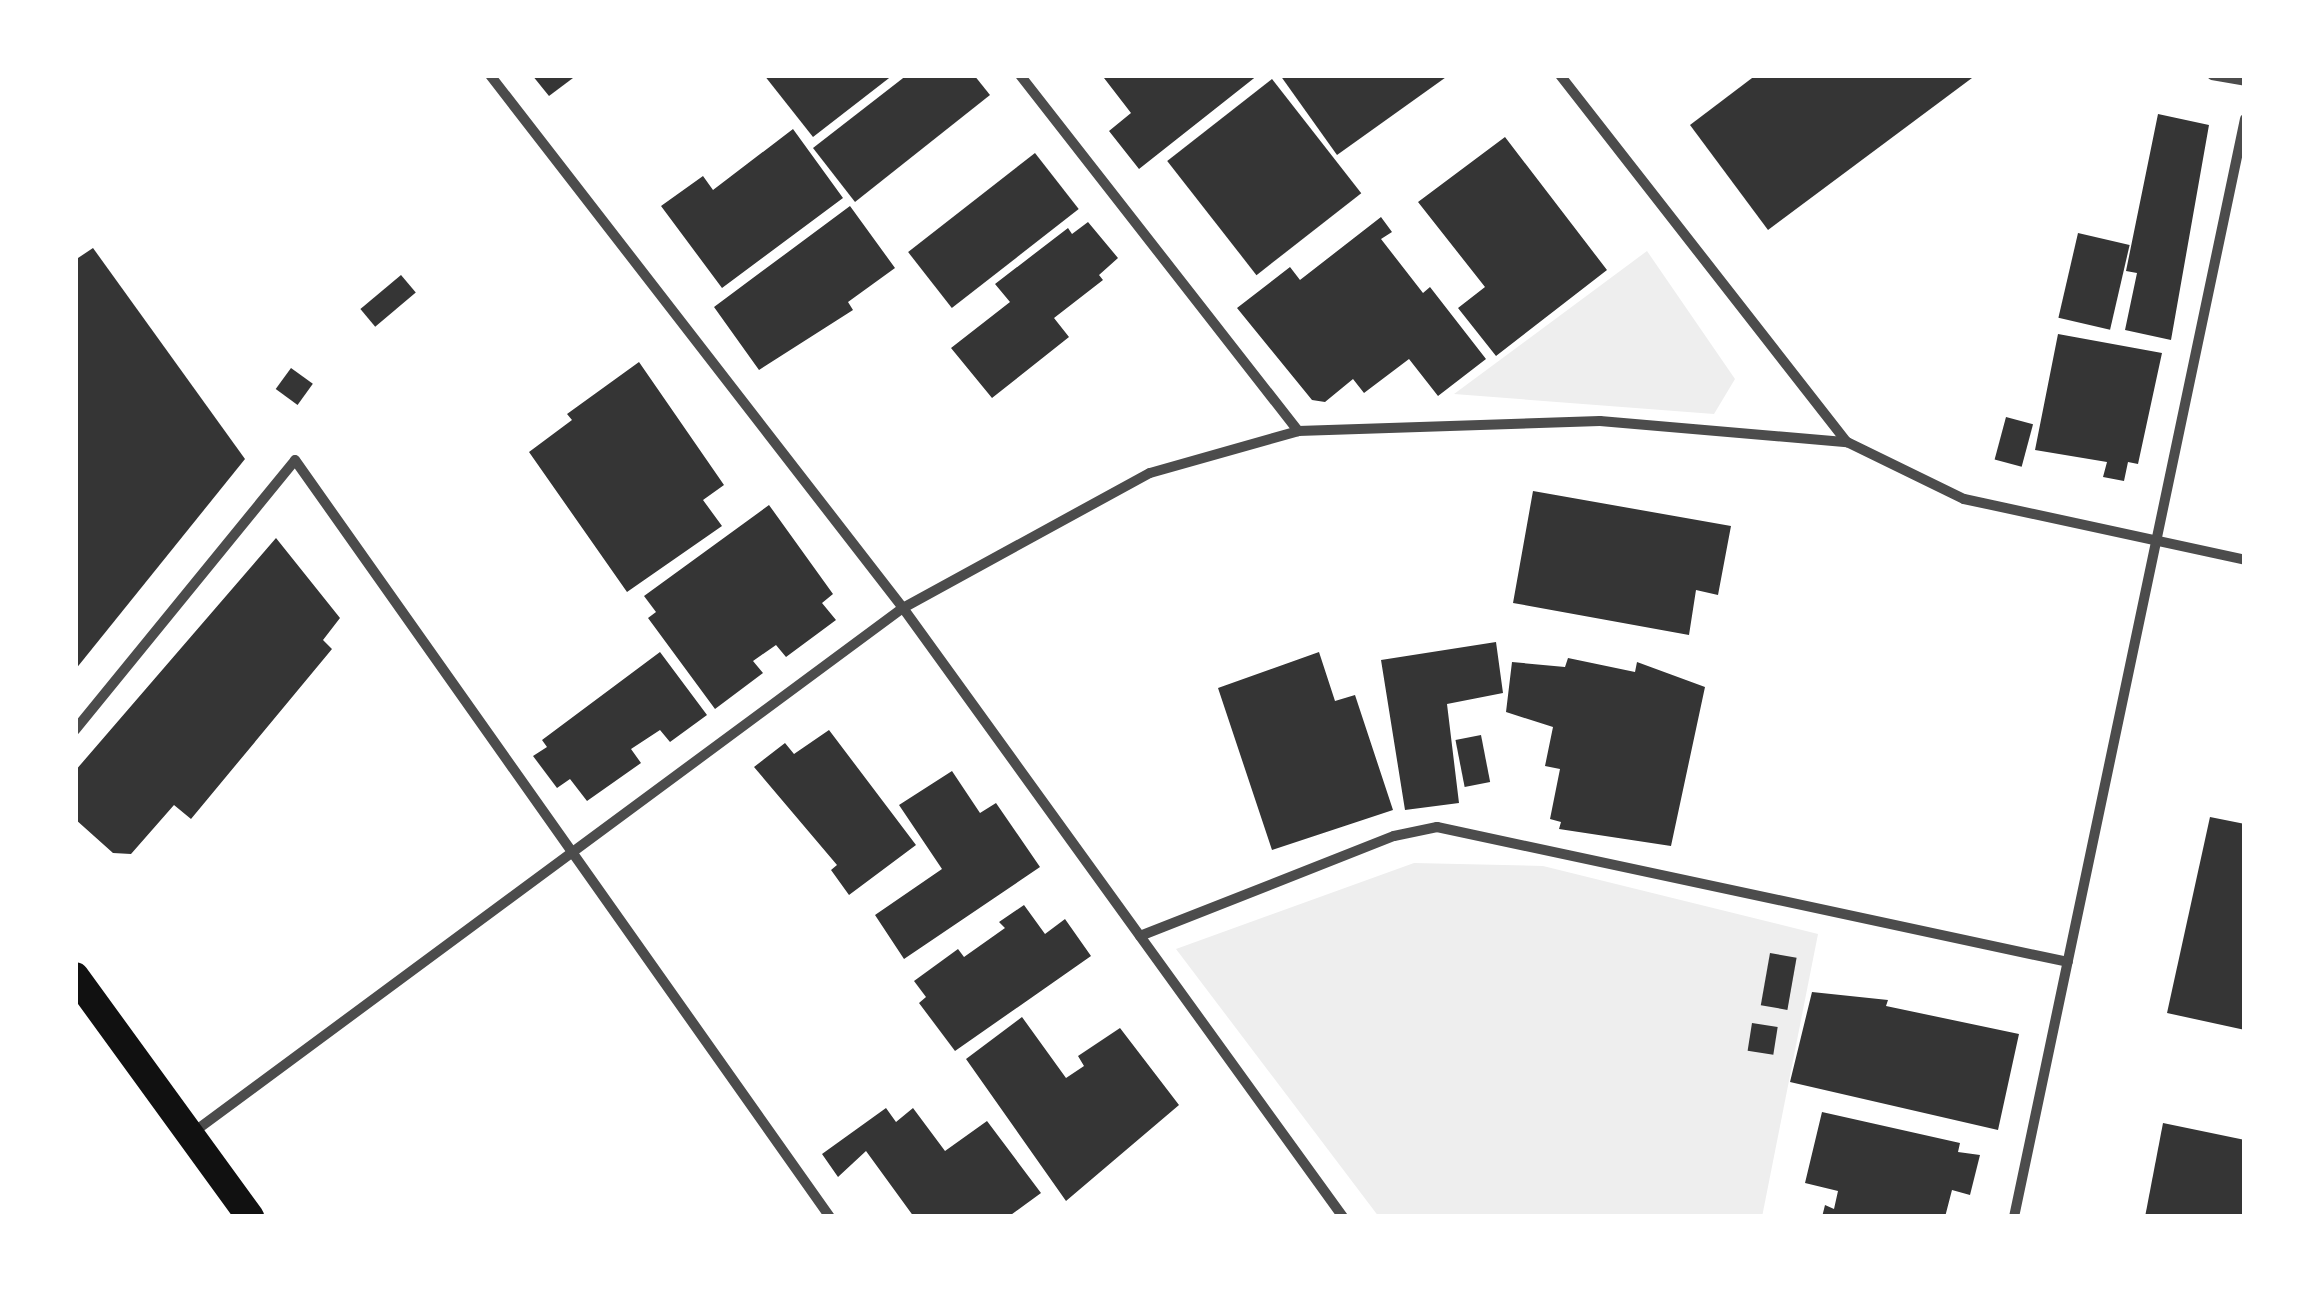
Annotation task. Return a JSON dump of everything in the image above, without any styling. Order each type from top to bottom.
[{"type":"highway","points":[[75,976],[250,1217]]},
{"type":"street","points":[[490,75],[903,608],[1343,1217]]},
{"type":"street","points":[[1020,75],[1298,431]]},
{"type":"street","points":[[1560,75],[1847,442]]},
{"type":"street","points":[[2212,75],[2245,82]]},
{"type":"street","points":[[2014,1217],[2245,119]]},
{"type":"street","points":[[190,1134],[903,608],[1150,473],[1298,431],[1600,420],[1847,442],[1964,498],[2154,543],[2245,560]]},
{"type":"street","points":[[75,730],[295,460],[570,856],[830,1217]]},
{"type":"street","points":[[1140,936],[1394,836],[1437,827],[2068,962]]},
{"type":"shaded area","points":[[1647,251],[1735,379],[1714,414],[1454,394]]},
{"type":"shaded area","points":[[1414,863],[1543,866],[1818,934],[1762,1217],[1379,1217],[1176,949]]},
{"type":"building","points":[[532,75],[577,75],[549,96]]},
{"type":"building","points":[[764,75],[893,75],[813,137]]},
{"type":"building","points":[[907,75],[974,75],[990,95],[855,202],[813,148]]},
{"type":"building","points":[[1258,75],[1139,169],[1109,131],[1131,113],[1104,78]]},
{"type":"building","points":[[1280,75],[1449,75],[1337,155]]},
{"type":"building","points":[[1756,75],[1976,75],[1768,230],[1690,125]]},
{"type":"building","points":[[1272,79],[1361,193],[1256,275],[1167,161]]},
{"type":"building","points":[[2158,114],[2209,125],[2171,340],[2125,330],[2137,273],[2126,271]]},
{"type":"building","points":[[793,129],[843,198],[722,288],[661,206],[703,176],[713,190]]},
{"type":"building","points":[[1505,137],[1607,270],[1496,356],[1458,308],[1485,287],[1418,202]]},
{"type":"building","points":[[1035,153],[1079,209],[952,308],[908,252]]},
{"type":"building","points":[[850,206],[895,268],[848,302],[853,310],[759,370],[714,307]]},
{"type":"building","points":[[1381,217],[1392,232],[1381,239],[1423,293],[1430,287],[1486,359],[1438,396],[1409,359],[1364,393],[1353,379],[1325,402],[1312,400],[1237,308],[1290,267],[1300,280]]},
{"type":"building","points":[[1088,222],[1118,258],[1099,275],[1103,280],[1054,318],[1069,337],[992,398],[951,348],[1010,302],[995,284],[1068,228],[1072,234]]},
{"type":"building","points":[[2078,233],[2130,245],[2110,330],[2058,318]]},
{"type":"building","points":[[93,248],[245,459],[75,670],[75,260]]},
{"type":"building","points":[[401,275],[416,293],[375,327],[360,309]]},
{"type":"building","points":[[2058,334],[2162,353],[2138,464],[2128,462],[2124,481],[2103,477],[2107,462],[2035,450]]},
{"type":"building","points":[[639,362],[724,485],[703,500],[722,526],[627,592],[529,452],[572,420],[567,414]]},
{"type":"building","points":[[291,368],[313,384],[298,405],[276,389]]},
{"type":"building","points":[[2006,417],[2033,424],[2022,467],[1995,460]]},
{"type":"building","points":[[1533,491],[1731,526],[1718,595],[1696,590],[1689,635],[1513,603]]},
{"type":"building","points":[[769,505],[833,594],[822,603],[836,620],[786,657],[776,645],[753,661],[763,673],[715,709],[648,618],[656,612],[644,596]]},
{"type":"building","points":[[276,538],[340,618],[323,640],[332,649],[191,819],[174,805],[131,854],[113,853],[75,819],[75,771]]},
{"type":"building","points":[[1496,642],[1503,693],[1447,704],[1459,803],[1405,810],[1381,660]]},
{"type":"building","points":[[660,652],[707,715],[670,742],[660,730],[631,749],[641,763],[587,801],[570,779],[557,788],[533,756],[547,747],[542,740]]},
{"type":"building","points":[[1319,652],[1335,701],[1355,695],[1393,810],[1272,850],[1218,688]]},
{"type":"building","points":[[1568,658],[1635,672],[1637,662],[1705,687],[1671,846],[1559,829],[1561,822],[1550,819],[1560,769],[1545,766],[1553,727],[1506,712],[1512,662],[1565,667]]},
{"type":"building","points":[[829,730],[916,845],[849,895],[831,870],[837,865],[754,767],[785,743],[794,754]]},
{"type":"building","points":[[1481,735],[1490,782],[1465,787],[1455,740]]},
{"type":"building","points":[[952,771],[980,813],[996,803],[1040,867],[904,959],[875,915],[942,869],[899,805]]},
{"type":"building","points":[[2210,817],[2245,824],[2245,1030],[2167,1013]]},
{"type":"building","points":[[1024,905],[1045,934],[1065,919],[1091,956],[955,1051],[919,1003],[926,997],[914,981],[958,949],[964,957],[1005,928],[999,922]]},
{"type":"building","points":[[1770,953],[1797,958],[1787,1010],[1761,1005]]},
{"type":"building","points":[[1812,992],[1888,1000],[1886,1006],[2019,1034],[1998,1130],[1790,1082]]},
{"type":"building","points":[[1022,1017],[1066,1078],[1084,1066],[1078,1056],[1120,1028],[1179,1105],[1066,1201],[966,1059]]},
{"type":"building","points":[[1752,1023],[1778,1027],[1773,1055],[1748,1051]]},
{"type":"building","points":[[886,1108],[896,1122],[913,1108],[945,1151],[987,1121],[1041,1193],[1008,1217],[914,1217],[866,1151],[838,1177],[822,1154]]},
{"type":"building","points":[[1822,1112],[1960,1143],[1958,1152],[1980,1155],[1970,1195],[1952,1190],[1945,1217],[1822,1217],[1825,1205],[1834,1209],[1838,1191],[1805,1183]]},
{"type":"building","points":[[2163,1123],[2245,1140],[2245,1217],[2145,1217]]}]
